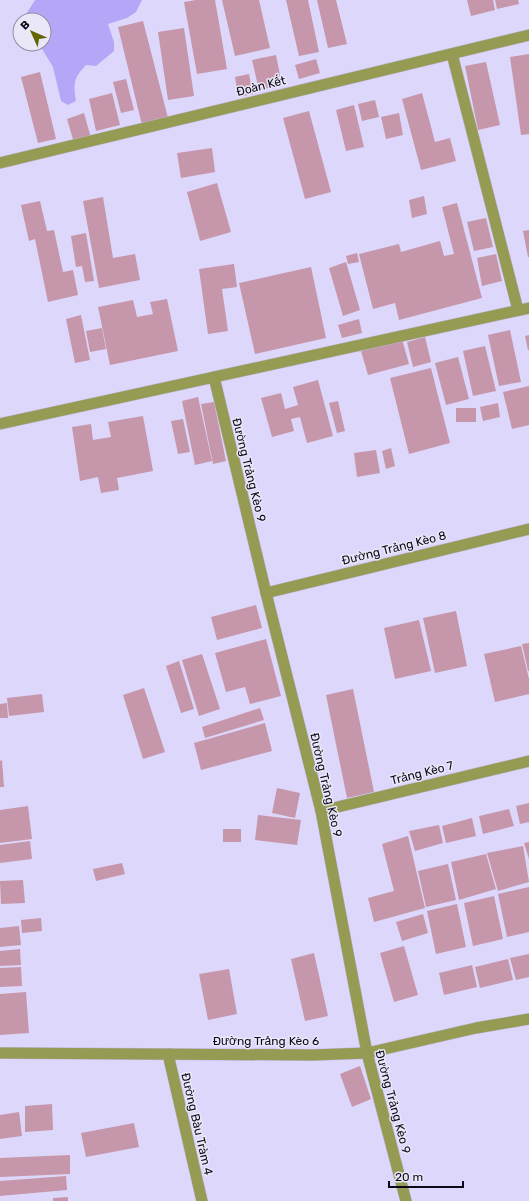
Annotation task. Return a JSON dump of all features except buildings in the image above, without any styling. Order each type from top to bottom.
[{"type":"street","name":"Đoàn Kết","points":[[0,163],[529,35]]},
{"type":"street","points":[[0,424],[524,309],[452,54]]},
{"type":"street","name":"Đường Trảng Kèo 9","points":[[214,377],[266,593],[321,811],[367,1053],[406,1201]]},
{"type":"street","name":"Đường Trảng Kèo 8","points":[[266,593],[529,529]]},
{"type":"street","name":"Trảng Kèo 7","points":[[321,811],[529,761]]},
{"type":"street","name":"Đường Trảng Kèo 6","points":[[0,1053],[313,1055],[367,1053],[476,1028],[529,1019]]},
{"type":"street","name":"Đường Bàu Tràm 4","points":[[168,1054],[202,1201]]},
{"type":"shaded area","points":[[35,0],[142,0],[136,12],[127,18],[108,24],[114,42],[114,51],[96,66],[86,65],[75,81],[76,101],[68,105],[61,101],[53,67],[44,52],[52,52],[52,12],[28,12]]}]
